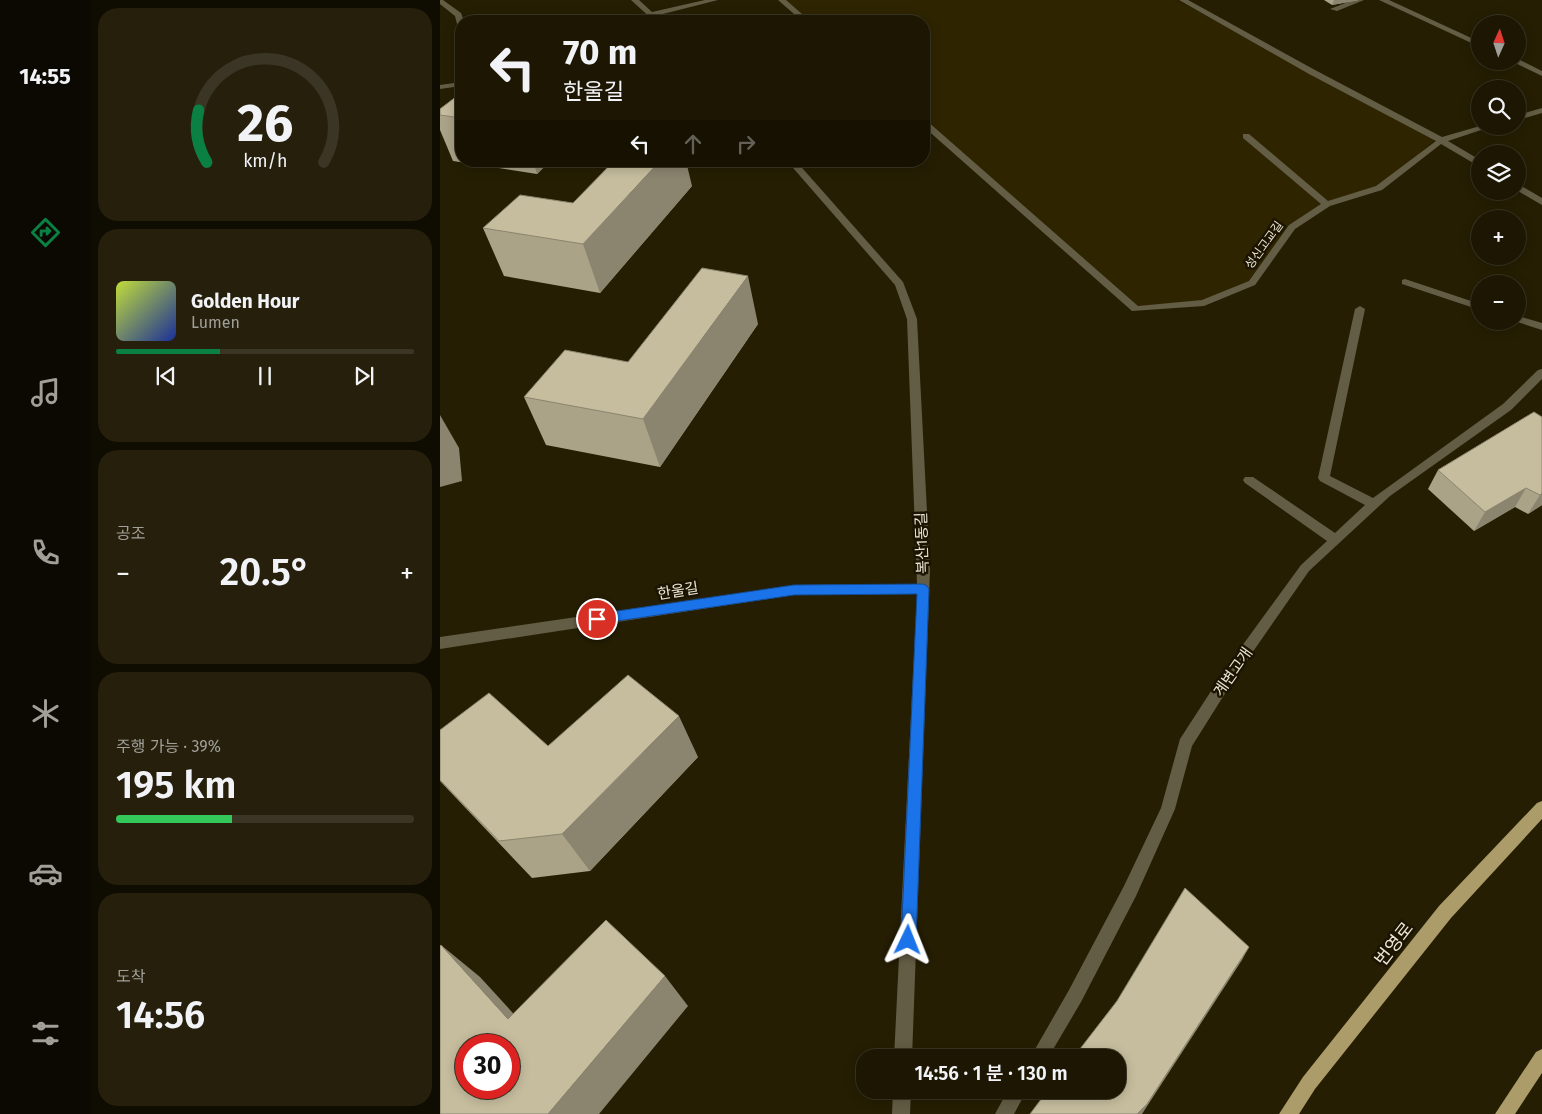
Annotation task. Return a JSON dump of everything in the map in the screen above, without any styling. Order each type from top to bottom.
[{"type":"main road","name":"번영로","points":[[1288,1114],[1309,1083],[1445,912],[1542,808]]},
{"type":"main road","points":[[1504,1114],[1542,1058]]},
{"type":"street","points":[[635,0],[650,15],[714,0]]},
{"type":"street","points":[[782,0],[799,15]]},
{"type":"street","points":[[1183,0],[1312,72],[1442,140],[1471,158]]},
{"type":"street","points":[[1334,9],[1360,0]]},
{"type":"street","points":[[1384,0],[1471,41]]},
{"type":"street","points":[[440,1],[458,15]]},
{"type":"street","points":[[1526,66],[1542,74]]},
{"type":"street","points":[[440,87],[455,85]]},
{"type":"street","points":[[1526,115],[1542,110]]},
{"type":"street","name":"성신고교길","points":[[930,129],[1136,309],[1204,304],[1252,283],[1292,227],[1327,204],[1379,188],[1442,140]]},
{"type":"street","points":[[1442,140],[1471,131]]},
{"type":"street","points":[[1246,136],[1327,204]]},
{"type":"street","name":"복산1동길","points":[[796,167],[900,284],[912,319],[924,570],[903,1049]]},
{"type":"street","points":[[1526,192],[1542,202]]},
{"type":"street","points":[[1405,282],[1471,304]]},
{"type":"street","points":[[1360,309],[1324,478],[1374,504]]},
{"type":"street","points":[[1526,322],[1542,327]]},
{"type":"street","name":"계변고개","points":[[1043,1049],[1075,996],[1130,890],[1168,809],[1185,744],[1231,672],[1305,568],[1386,493],[1507,407],[1542,373]]},
{"type":"street","points":[[1250,480],[1336,540]]},
{"type":"street","name":"한울길","points":[[440,643],[794,590],[923,589]]},
{"type":"street","points":[[901,1114],[902,1099]]},
{"type":"street","points":[[1004,1114],[1013,1099]]},
{"type":"shaded area","points":[[782,0],[1177,0],[1436,139],[1379,188],[1327,204],[1292,227],[1252,283],[1204,303],[1136,309],[930,128],[930,15],[799,15]]},
{"type":"building","points":[[455,98],[455,117],[440,115],[440,109]]},
{"type":"building","points":[[608,167],[654,167],[583,244],[483,228],[520,195],[573,203]]},
{"type":"building","points":[[702,268],[748,276],[643,419],[524,397],[565,350],[628,362]]},
{"type":"building","points":[[1534,412],[1542,417],[1542,493],[1540,495],[1526,488],[1485,512],[1438,470]]},
{"type":"building","points":[[628,675],[679,716],[562,834],[499,841],[440,780],[440,730],[489,693],[548,746]]},
{"type":"building","points":[[1185,888],[1249,947],[1147,1104],[1137,1114],[1030,1114],[1041,1099],[1126,1099],[1126,1049],[1080,1049],[1117,1001]]},
{"type":"building","points":[[606,920],[665,976],[548,1114],[440,1114],[441,945],[508,1019]]},
{"type":"route","points":[[597,619],[794,590],[923,589],[908,940]]}]
